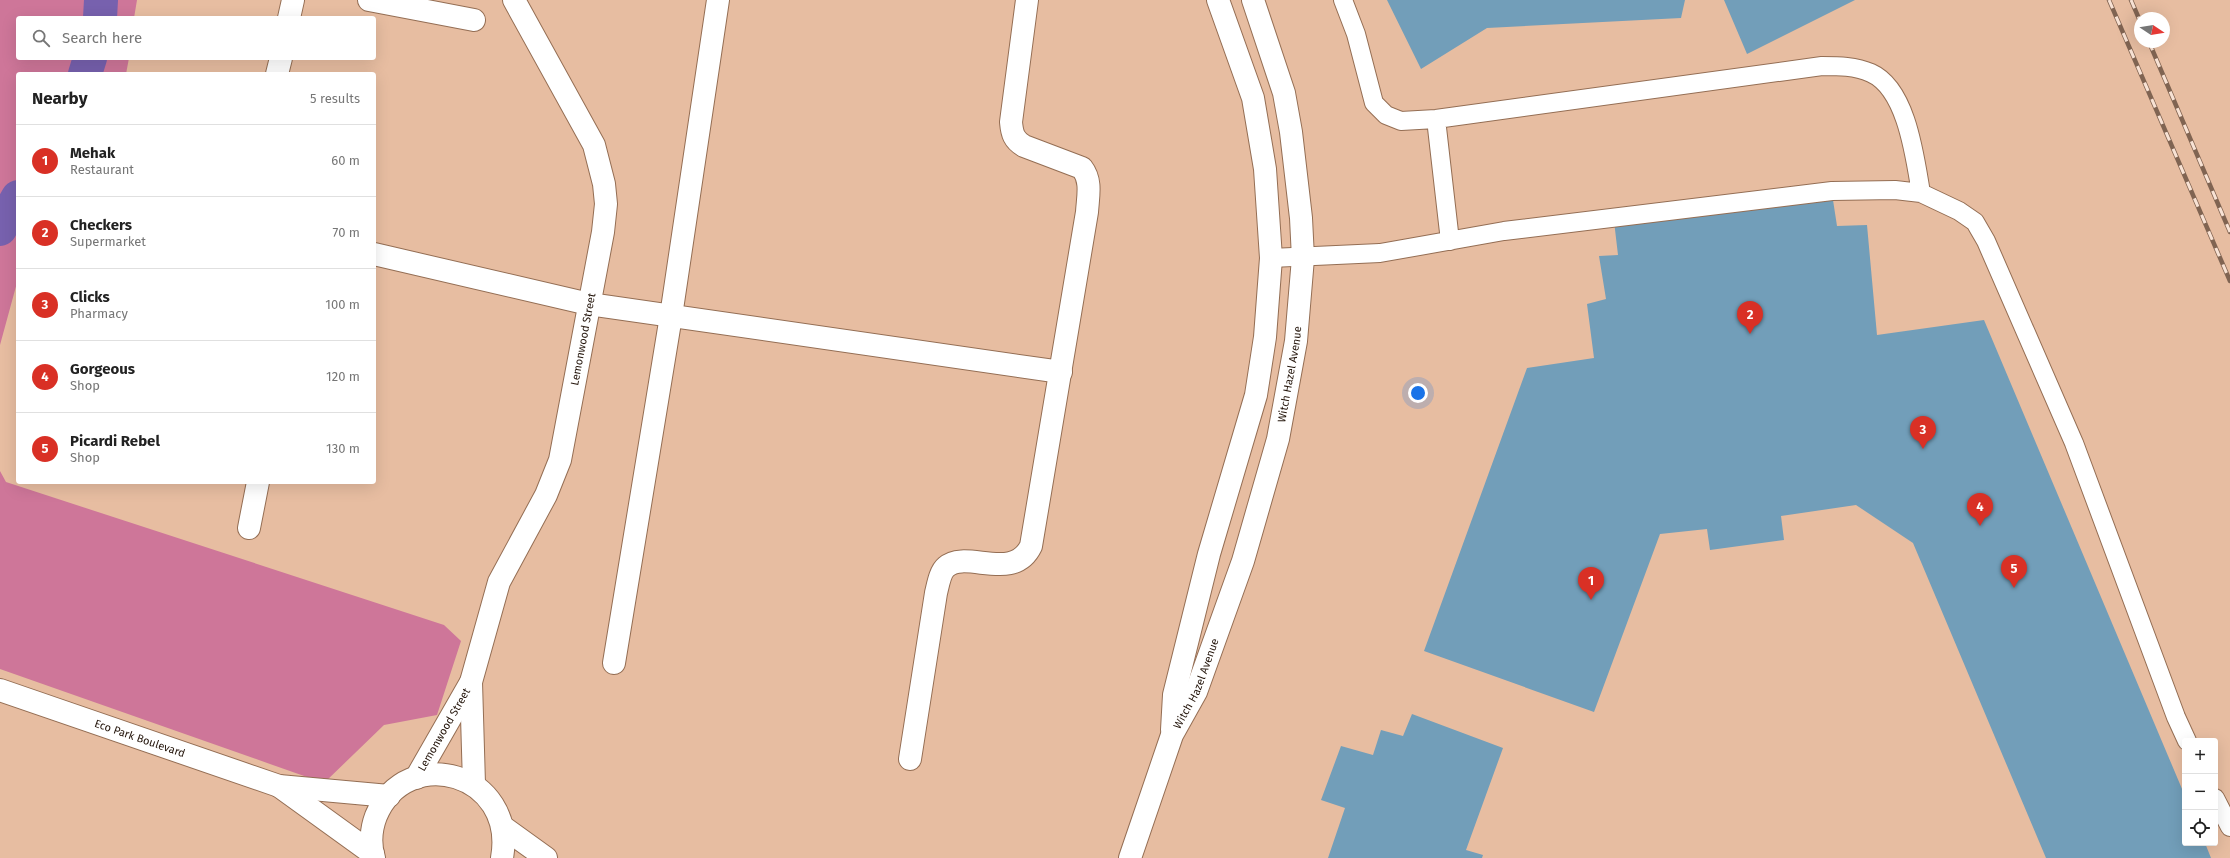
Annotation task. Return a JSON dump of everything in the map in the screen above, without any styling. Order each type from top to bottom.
[{"type":"street","points":[[289,16],[293,0]]},
{"type":"street","points":[[370,0],[474,20]]},
{"type":"street","name":"Lemonwood Street","points":[[416,778],[471,682],[499,582],[546,495],[560,460],[603,232],[606,204],[600,164],[594,145],[514,0]]},
{"type":"street","points":[[614,663],[671,316],[718,0]]},
{"type":"street","points":[[910,759],[936,593],[942,574],[946,567],[955,563],[1010,563],[1027,554],[1031,546],[1087,212],[1089,184],[1087,175],[1082,168],[1024,146],[1017,141],[1012,134],[1011,122],[1027,0]]},
{"type":"street","name":"Witch Hazel Avenue","points":[[1172,735],[1174,695],[1210,554],[1256,395],[1265,337],[1271,258],[1265,170],[1253,98],[1218,0]]},
{"type":"street","name":"Witch Hazel Avenue","points":[[1130,858],[1172,735],[1196,692],[1243,560],[1278,439],[1296,341],[1303,258],[1300,210],[1284,93],[1253,0]]},
{"type":"street","points":[[278,72],[280,60]]},
{"type":"street","points":[[376,254],[589,304],[1061,372]]},
{"type":"street","points":[[249,528],[258,484]]},
{"type":"street","name":"Lemonwood Street","points":[[471,682],[474,784]]},
{"type":"street","name":"Eco Park Boulevard","points":[[0,690],[279,786],[389,796]]},
{"type":"street","points":[[373,856],[372,838],[374,823],[379,809],[389,796],[402,785],[416,778],[436,774],[455,776],[474,784],[487,796],[494,805],[503,827],[505,843],[502,858]]},
{"type":"street","name":"Eco Park Boulevard","points":[[279,786],[373,856]]},
{"type":"street","points":[[503,827],[546,858]]},
{"type":"lane","points":[[1343,0],[1356,34],[1374,103],[1386,115],[1401,121],[1436,119],[1822,66],[1848,66],[1872,73],[1889,87],[1908,124],[1921,192]]},
{"type":"lane","points":[[1436,119],[1450,241]]},
{"type":"lane","points":[[1271,258],[1303,258],[1380,253],[1504,231],[1832,191],[1895,190],[1921,192],[1959,211],[1975,222],[1986,241],[2074,443],[2176,717],[2186,738]]},
{"type":"lane","points":[[2218,804],[2230,827]]},
{"type":"shaded area","points":[[0,0],[137,0],[134,16],[16,16],[16,60],[129,60],[126,72],[16,72],[16,286],[0,345]]},
{"type":"shaded area","points":[[0,471],[6,482],[444,625],[461,641],[437,715],[384,725],[324,783],[0,669]]},
{"type":"building","points":[[1387,0],[1685,0],[1681,18],[1487,28],[1421,69]]},
{"type":"building","points":[[1724,0],[1855,0],[1747,54]]},
{"type":"building","points":[[1833,200],[1837,226],[1867,225],[1877,335],[1984,320],[2182,789],[2182,846],[2206,846],[2211,858],[2046,858],[1913,543],[1856,505],[1781,516],[1784,540],[1710,550],[1707,529],[1660,534],[1594,712],[1424,651],[1527,368],[1594,358],[1587,304],[1606,299],[1599,256],[1618,255],[1614,221]]},
{"type":"building","points":[[1412,714],[1503,748],[1466,850],[1483,855],[1482,858],[1328,858],[1345,808],[1321,800],[1341,746],[1373,755],[1381,730],[1403,736]]},
{"type":"waterway","points":[[100,16],[101,0]]},
{"type":"waterway","points":[[86,72],[89,60]]},
{"type":"waterway","points":[[0,229],[16,201]]},
{"type":"railway","points":[[2109,0],[2230,281]]},
{"type":"railway","points":[[2131,0],[2136,12]]},
{"type":"railway","points":[[2152,48],[2230,232]]},
{"type":"place","name":"Checkers","points":[[1750,334]]},
{"type":"place","name":"Clicks","points":[[1923,449]]},
{"type":"place","name":"Gorgeous","points":[[1980,526]]},
{"type":"place","name":"Picardi Rebel","points":[[2014,588]]},
{"type":"place","name":"Mehak","points":[[1591,600]]}]
